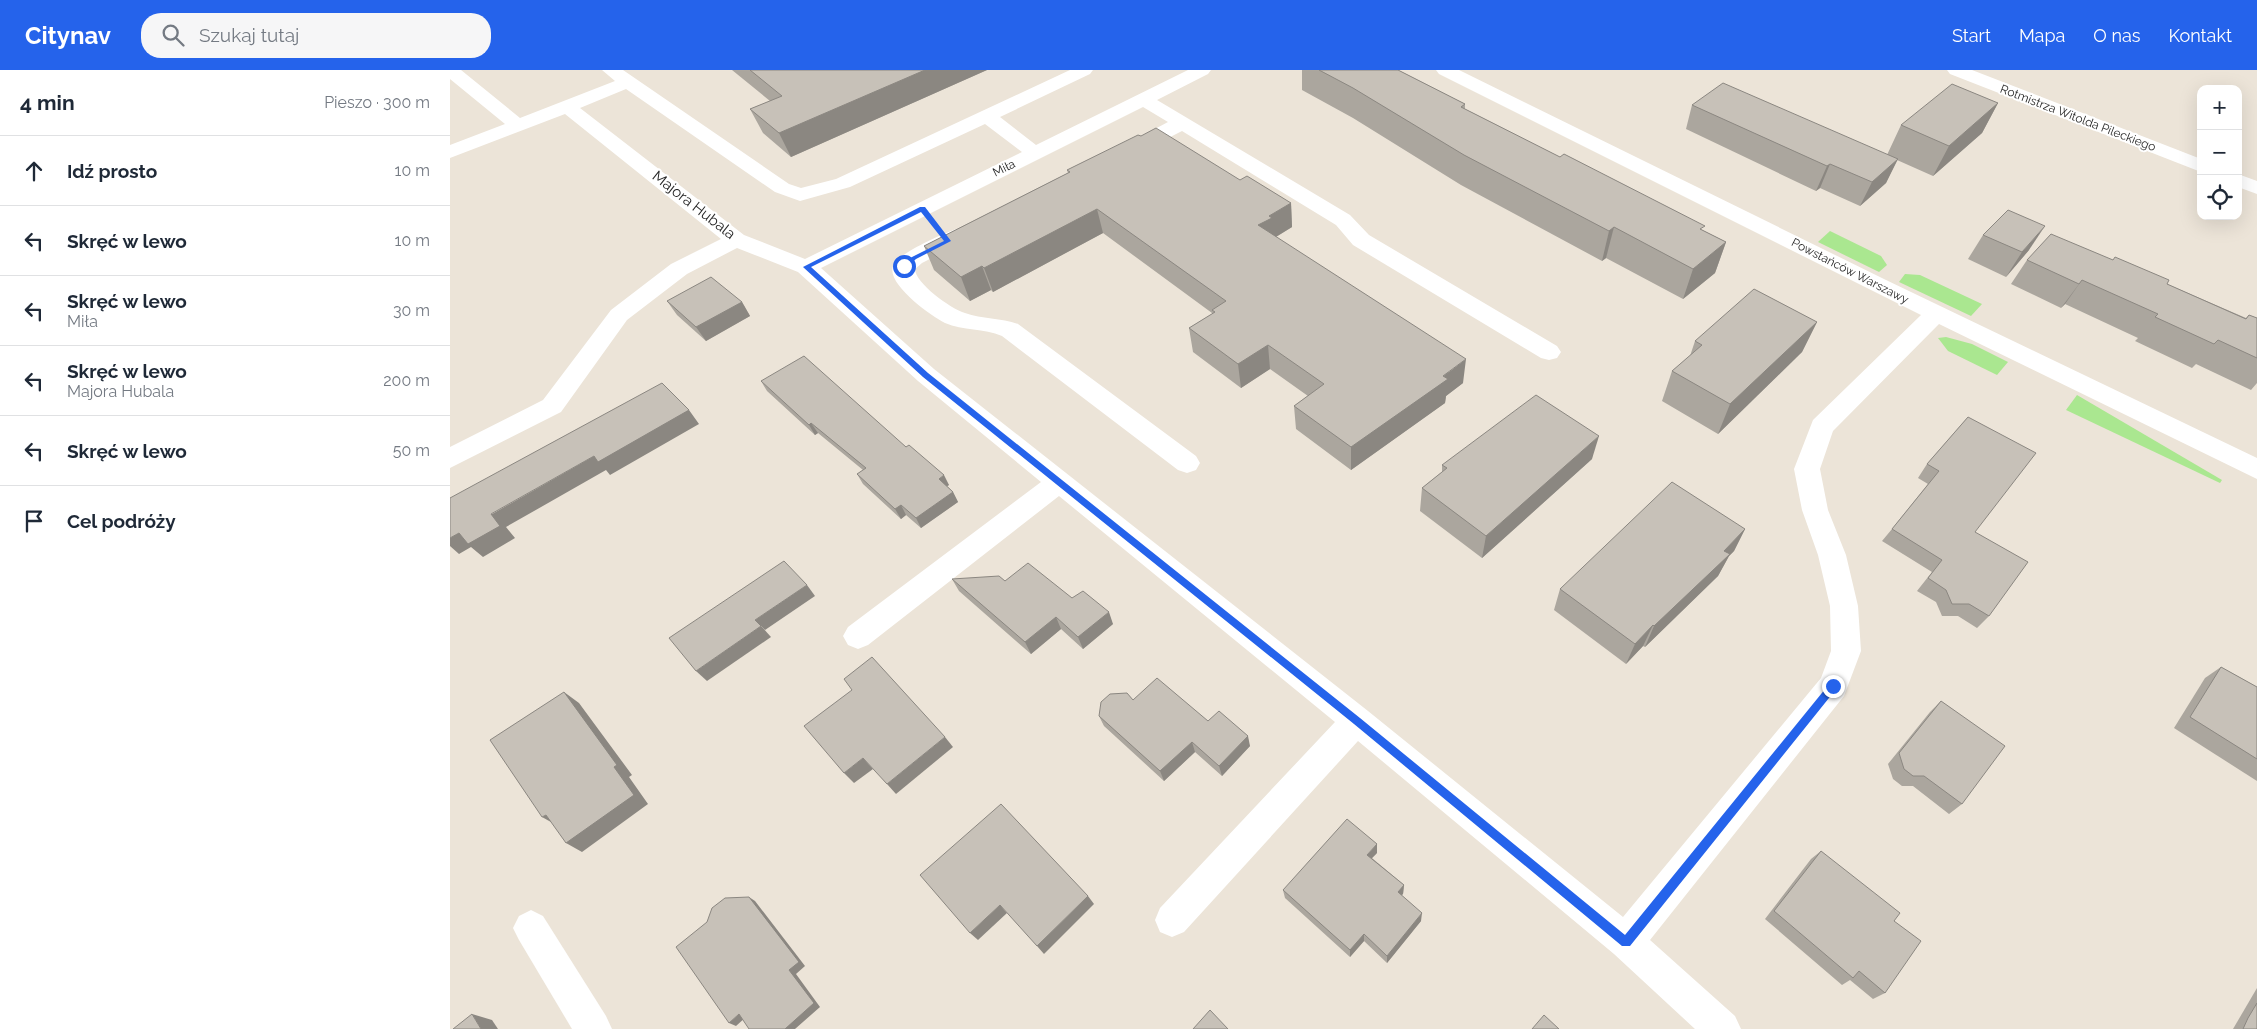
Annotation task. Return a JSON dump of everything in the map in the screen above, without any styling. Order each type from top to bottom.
[{"type":"street","points":[[450,70],[518,126]]},
{"type":"street","points":[[611,70],[782,188],[800,195],[843,183],[1084,70]]},
{"type":"street","name":"Miła","points":[[806,267],[935,225],[1035,153],[1202,70]]},
{"type":"street","name":"Powstańców Warszawy","points":[[1445,70],[1936,313],[2257,469]]},
{"type":"street","name":"Rotmistrza Witolda Pileckiego","points":[[1956,70],[2197,164]]},
{"type":"street","points":[[450,152],[627,82]]},
{"type":"street","points":[[1143,99],[1343,220],[1361,240],[1549,352]]},
{"type":"street","name":"Majora Hubala","points":[[567,107],[736,240],[806,267],[926,375],[1357,721],[1626,942],[1722,1029]]},
{"type":"street","points":[[986,116],[1035,153]]},
{"type":"street","points":[[1112,158],[1182,124]]},
{"type":"street","points":[[2242,182],[2257,188]]},
{"type":"street","points":[[982,224],[935,225],[914,258],[904,266],[903,273],[908,283],[952,317],[993,324],[1010,330],[1187,463]]},
{"type":"street","points":[[450,458],[552,406],[619,315],[679,269],[736,240]]},
{"type":"street","points":[[1626,942],[1833,686],[1846,651],[1844,606],[1832,555],[1815,510],[1807,469],[1822,427],[1936,313]]},
{"type":"street","points":[[858,636],[1060,482]]},
{"type":"street","points":[[1172,920],[1357,721]]},
{"type":"street","points":[[531,928],[593,1029]]},
{"type":"green space","points":[[1830,231],[1881,256],[1887,265],[1879,272],[1818,242]]},
{"type":"green space","points":[[1905,274],[1920,275],[1982,304],[1971,316],[1899,282]]},
{"type":"green space","points":[[1946,337],[1972,344],[2008,362],[1997,375],[1948,351],[1938,338]]},
{"type":"green space","points":[[2077,395],[2222,480],[2220,483],[2066,410]]},
{"type":"building","points":[[750,70],[925,70],[779,133],[750,109],[782,96]]},
{"type":"building","points":[[1319,70],[1398,70],[1465,104],[1461,107],[1560,157],[1564,154],[1705,226],[1700,229],[1726,242],[1693,269],[1614,227],[1609,231],[1464,155],[1353,88]]},
{"type":"building","points":[[1723,83],[1898,159],[1872,182],[1830,164],[1827,166],[1692,105]]},
{"type":"building","points":[[1952,84],[1998,103],[1949,146],[1901,125]]},
{"type":"building","points":[[1156,128],[1240,180],[1247,176],[1291,203],[1269,216],[1272,218],[1258,225],[1466,359],[1443,376],[1448,379],[1351,447],[1294,406],[1324,384],[1268,345],[1238,364],[1189,328],[1215,312],[1212,310],[1226,301],[1097,209],[984,268],[982,266],[961,277],[924,246],[1070,172],[1067,170]]},
{"type":"building","points":[[2008,210],[2045,226],[2022,252],[1983,235]]},
{"type":"building","points":[[2051,234],[2113,260],[2115,257],[2169,280],[2167,284],[2246,319],[2249,315],[2257,318],[2257,358],[2218,340],[2214,344],[2155,317],[2158,314],[2082,280],[2079,284],[2027,260]]},
{"type":"building","points":[[711,277],[742,302],[696,327],[667,301]]},
{"type":"building","points":[[1754,289],[1817,322],[1730,404],[1672,371],[1702,345],[1695,341]]},
{"type":"building","points":[[804,356],[906,447],[909,445],[944,475],[939,479],[953,492],[916,518],[901,505],[895,509],[857,474],[866,468],[811,423],[809,425],[761,381]]},
{"type":"building","points":[[662,383],[689,410],[598,462],[594,456],[491,514],[500,526],[468,544],[459,533],[450,538],[450,498]]},
{"type":"building","points":[[1536,395],[1599,436],[1486,536],[1422,488],[1447,468],[1442,465]]},
{"type":"building","points":[[1968,417],[2036,453],[1975,532],[2028,562],[1989,616],[1969,604],[1952,604],[1946,590],[1928,578],[1942,560],[1892,529],[1939,471],[1927,464]]},
{"type":"building","points":[[1672,482],[1745,529],[1724,551],[1730,554],[1635,644],[1560,589]]},
{"type":"building","points":[[784,561],[807,585],[755,620],[761,626],[696,671],[669,638]]},
{"type":"building","points":[[1028,563],[1072,598],[1083,591],[1109,612],[1078,637],[1056,617],[1025,642],[952,579],[999,576],[1005,581]]},
{"type":"building","points":[[872,657],[945,737],[887,784],[863,758],[844,773],[804,726],[852,690],[844,679]]},
{"type":"building","points":[[2221,667],[2257,687],[2257,759],[2190,717]]},
{"type":"building","points":[[1157,678],[1208,721],[1219,711],[1248,736],[1219,766],[1192,742],[1160,771],[1099,716],[1101,702],[1110,694],[1127,693],[1133,700]]},
{"type":"building","points":[[564,692],[617,765],[614,767],[634,795],[566,843],[546,815],[542,817],[490,740]]},
{"type":"building","points":[[1941,701],[2005,746],[1962,804],[1924,776],[1913,776],[1904,769],[1899,753]]},
{"type":"building","points":[[1001,804],[1088,896],[1037,946],[1000,905],[970,933],[920,875]]},
{"type":"building","points":[[1347,819],[1377,844],[1367,855],[1404,885],[1398,892],[1422,913],[1387,956],[1364,934],[1350,950],[1283,890]]},
{"type":"building","points":[[1821,851],[1900,913],[1894,921],[1921,941],[1885,993],[1859,971],[1853,978],[1774,911]]},
{"type":"building","points":[[749,897],[799,962],[789,970],[814,1003],[785,1029],[749,1029],[739,1014],[729,1023],[676,947],[707,922],[712,908],[725,898]]},
{"type":"building","points":[[2257,1003],[2257,1029],[2243,1029],[2248,1018]]},
{"type":"building","points":[[1210,1010],[1228,1029],[1193,1029]]},
{"type":"building","points":[[472,1014],[481,1029],[453,1029]]},
{"type":"building","points":[[1544,1015],[1559,1029],[1532,1029]]},
{"type":"route","points":[[904,266],[914,258],[947,241],[922,209],[806,267],[926,375],[1357,721],[1626,942],[1833,686]]}]
